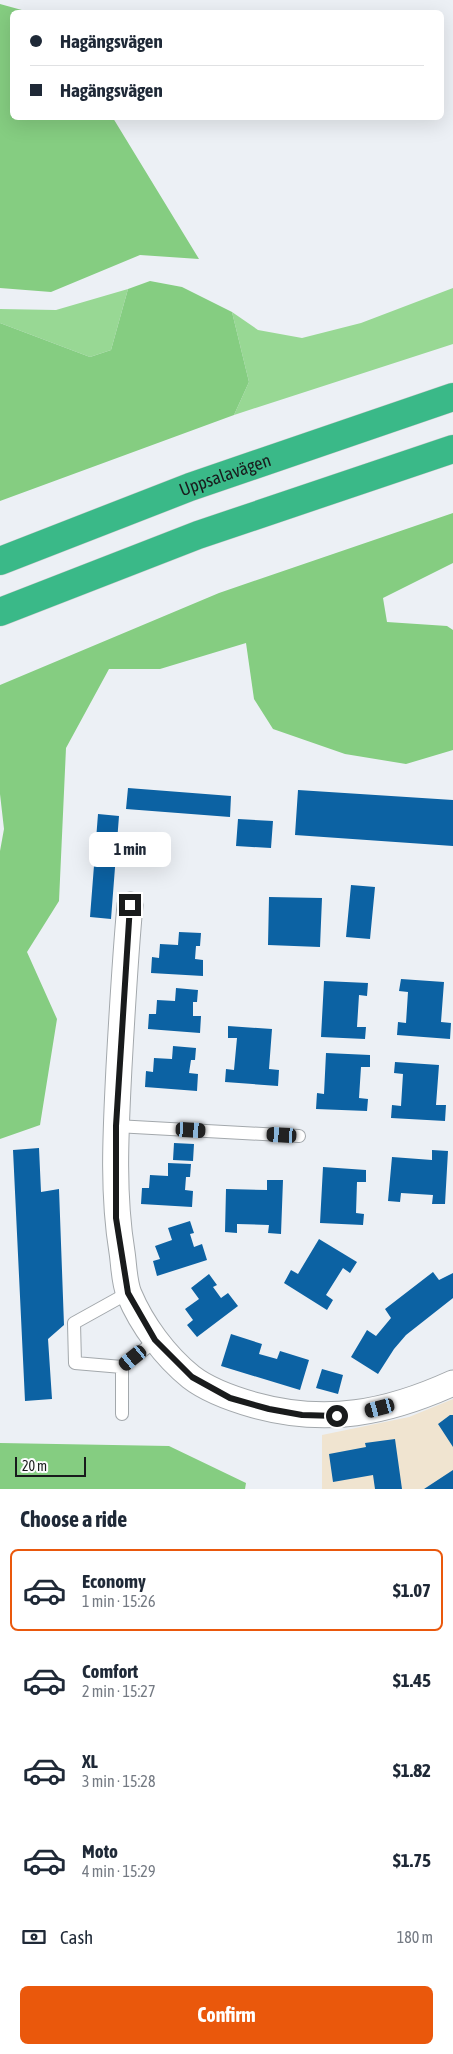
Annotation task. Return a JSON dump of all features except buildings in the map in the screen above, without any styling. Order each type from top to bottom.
[{"type":"highway","name":"Uppsalavägen","points":[[0,561],[190,487],[453,397]]},
{"type":"highway","points":[[0,612],[198,535],[453,449]]},
{"type":"street","points":[[130,905],[116,1126],[116,1218],[128,1293],[155,1340],[192,1377],[230,1398],[269,1409],[302,1415],[337,1416],[365,1411],[424,1396],[453,1382]]},
{"type":"lane","points":[[116,1126],[299,1136]]},
{"type":"lane","points":[[128,1293],[74,1323],[75,1363],[122,1367],[155,1340]]},
{"type":"lane","points":[[122,1367],[122,1414]]},
{"type":"shaded area","points":[[453,1399],[453,1489],[322,1489],[322,1435],[409,1417]]},
{"type":"green space","points":[[0,4],[22,10],[10,10],[10,120],[114,120],[199,259],[140,255],[51,292],[0,288]]},
{"type":"green space","points":[[150,281],[182,287],[232,312],[249,382],[234,415],[0,501],[0,323],[90,357],[111,350],[128,289]]},
{"type":"green space","points":[[453,288],[453,344],[234,415],[249,382],[232,312],[258,330],[302,338],[361,323]]},
{"type":"green space","points":[[128,289],[111,350],[90,357],[0,323],[0,309],[56,310]]},
{"type":"green space","points":[[453,513],[453,563],[383,598],[387,622],[447,626],[453,630],[453,750],[406,764],[345,754],[273,729],[254,699],[246,643],[160,669],[109,669],[66,748],[59,901],[27,952],[57,1019],[40,1125],[0,1139],[0,851],[4,829],[0,794],[0,685],[219,593]]},
{"type":"green space","points":[[0,1443],[169,1446],[246,1483],[245,1489],[0,1489]]},
{"type":"route","points":[[130,905],[116,1126],[116,1218],[128,1293],[155,1340],[192,1377],[230,1398],[269,1409],[302,1415],[337,1416]]}]
